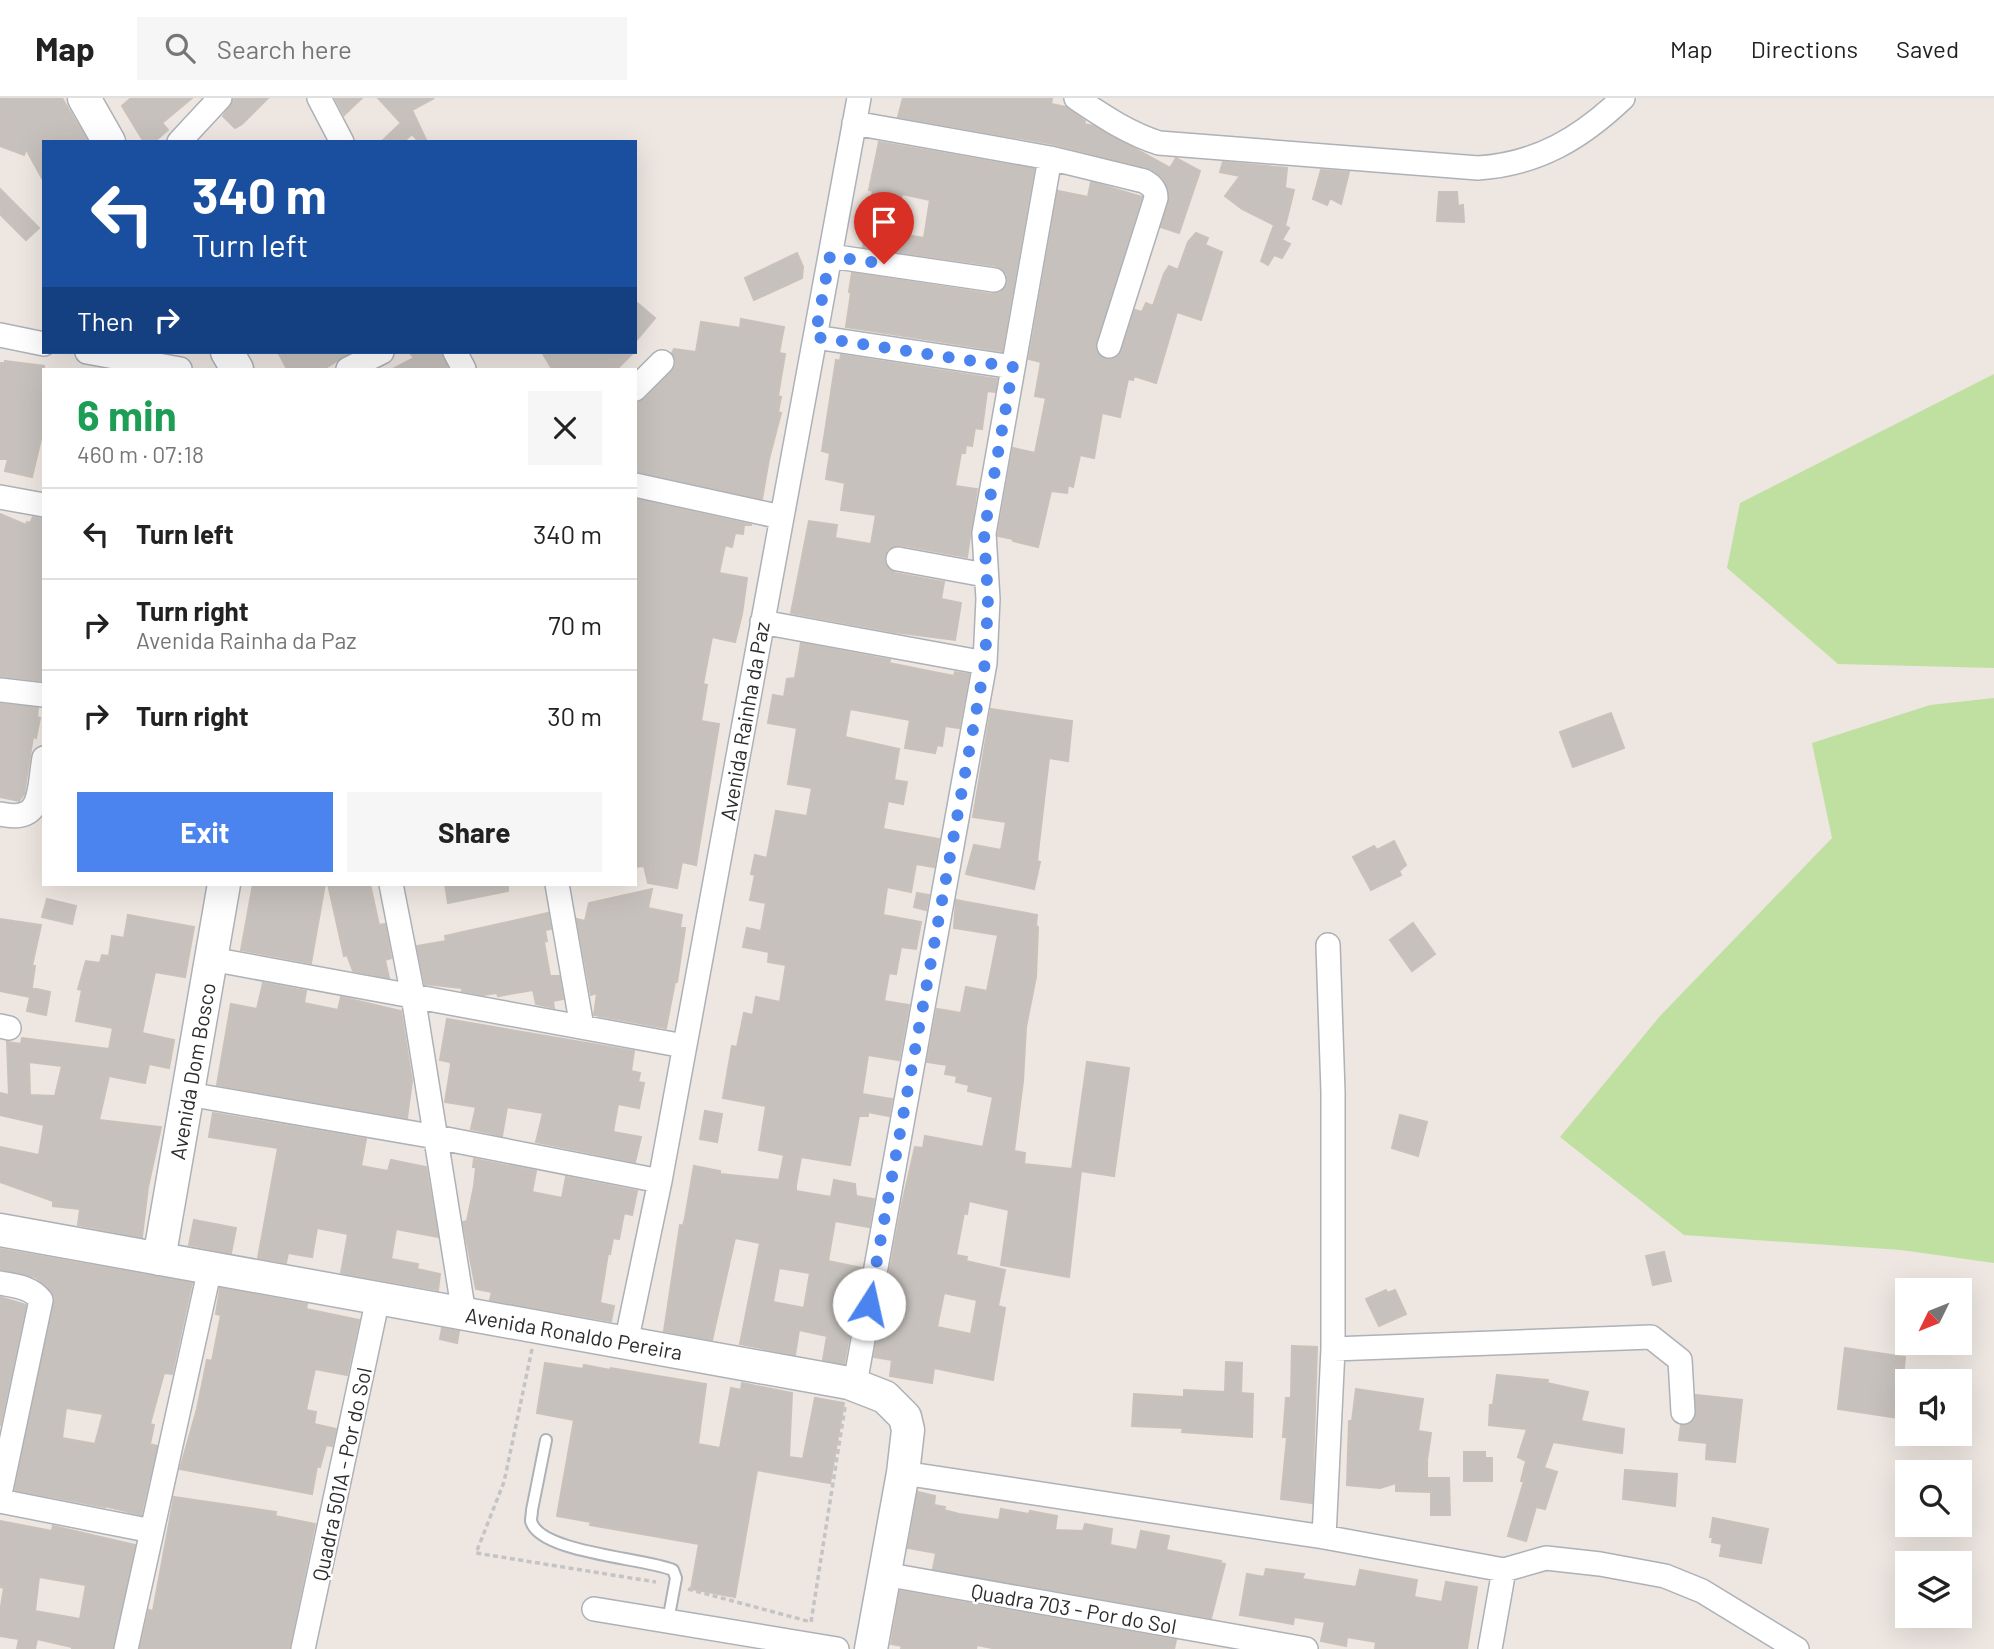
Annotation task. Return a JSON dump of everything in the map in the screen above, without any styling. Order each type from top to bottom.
[{"type":"street","points":[[84,98],[108,140]]},
{"type":"street","points":[[181,140],[220,98]]},
{"type":"street","points":[[318,98],[341,140]]},
{"type":"street","name":"Avenida Rainha da Paz","points":[[626,1343],[660,1181],[859,98]]},
{"type":"street","points":[[1076,98],[1111,121],[1159,143],[1478,168],[1504,166],[1555,149],[1599,121],[1623,98]]},
{"type":"street","points":[[854,123],[1050,158],[1144,181],[1156,193],[1156,198],[1109,346]]},
{"type":"street","points":[[852,1383],[985,663],[988,622],[984,533],[1050,158]]},
{"type":"street","points":[[830,256],[994,280]]},
{"type":"street","points":[[0,335],[42,344]]},
{"type":"street","points":[[815,337],[1013,367]]},
{"type":"street","points":[[98,354],[175,368]]},
{"type":"street","points":[[350,368],[378,354]]},
{"type":"street","points":[[637,387],[662,362]]},
{"type":"street","points":[[637,485],[781,517]]},
{"type":"street","points":[[0,497],[42,505]]},
{"type":"street","points":[[898,559],[985,575]]},
{"type":"street","points":[[762,622],[985,663]]},
{"type":"street","points":[[0,690],[42,695]]},
{"type":"street","points":[[6,816],[26,815],[34,807],[42,768]]},
{"type":"street","name":"Avenida Dom Bosco","points":[[159,1259],[224,886]]},
{"type":"street","points":[[391,886],[413,996],[464,1314]]},
{"type":"street","points":[[557,886],[582,1027]]},
{"type":"street","points":[[1324,1537],[1334,1349],[1333,1092],[1328,945]]},
{"type":"street","points":[[211,959],[684,1046]]},
{"type":"street","points":[[188,1094],[436,1137],[660,1181]]},
{"type":"street","name":"Avenida Ronaldo Pereira","points":[[0,1230],[852,1383],[885,1397],[896,1405],[905,1417],[908,1430],[903,1473],[871,1649]]},
{"type":"street","points":[[126,1649],[209,1268]]},
{"type":"street","points":[[0,1283],[28,1289],[36,1293],[41,1300],[0,1494]]},
{"type":"street","name":"Quadra 501A - Por do Sol","points":[[303,1649],[378,1298]]},
{"type":"street","points":[[1334,1349],[1651,1337],[1680,1360],[1683,1412]]},
{"type":"street","points":[[903,1473],[1324,1537],[1504,1570],[1546,1558],[1600,1564],[1665,1576],[1702,1591],[1797,1649]]},
{"type":"street","points":[[0,1501],[152,1531]]},
{"type":"street","points":[[1490,1649],[1504,1570]]},
{"type":"street","name":"Quadra 703 - Por do Sol","points":[[884,1574],[1306,1649]]},
{"type":"street","points":[[594,1609],[668,1621],[739,1637],[837,1649]]},
{"type":"lane","points":[[546,1440],[532,1510],[531,1521],[537,1531],[562,1545],[669,1568],[675,1573],[675,1585],[668,1621]]},
{"type":"path","points":[[537,1327],[504,1482],[475,1553],[675,1585],[811,1622],[852,1383]]},
{"type":"green space","points":[[1994,374],[1994,668],[1838,664],[1727,568],[1740,503]]},
{"type":"green space","points":[[1994,698],[1994,1263],[1901,1250],[1684,1235],[1560,1137],[1660,1016],[1832,838],[1812,743],[1930,705]]},
{"type":"building","points":[[0,98],[62,98],[87,140],[42,140],[42,178],[26,149],[24,155],[0,146]]},
{"type":"building","points":[[131,98],[192,98],[162,123],[168,130],[156,140],[143,140],[122,106]]},
{"type":"building","points":[[235,98],[268,98],[235,128],[223,116]]},
{"type":"building","points":[[335,98],[362,98],[344,115]]},
{"type":"building","points":[[378,98],[434,98],[412,110],[426,140],[417,140],[412,134],[405,140],[383,140],[401,123]]},
{"type":"building","points":[[903,98],[1052,98],[1051,104],[1066,107],[1085,121],[1084,124],[1094,126],[1170,168],[1176,158],[1200,171],[1179,233],[1161,227],[1169,202],[1169,192],[1163,178],[1151,169],[1053,144],[898,117]]},
{"type":"building","points":[[879,142],[1034,169],[1002,351],[846,327],[852,273],[992,294],[1000,293],[1008,283],[1007,274],[996,266],[863,247],[867,228],[924,238],[930,200],[902,194],[900,205],[871,200],[873,191],[869,190]]},
{"type":"building","points":[[1223,162],[1287,168],[1285,188],[1294,190],[1285,226],[1289,228],[1282,240],[1290,244],[1282,258],[1274,255],[1268,265],[1261,261],[1274,225],[1242,209],[1225,196],[1240,176],[1220,172]]},
{"type":"building","points":[[1321,170],[1349,172],[1341,204],[1330,198],[1327,205],[1313,199]]},
{"type":"building","points":[[1091,182],[1142,197],[1096,342],[1096,350],[1104,359],[1119,356],[1135,310],[1142,312],[1146,303],[1153,306],[1164,274],[1169,266],[1178,270],[1188,242],[1196,233],[1208,238],[1205,245],[1222,252],[1201,320],[1177,312],[1156,383],[1134,376],[1133,380],[1128,379],[1120,417],[1102,413],[1094,458],[1080,455],[1073,487],[1068,485],[1067,493],[1051,491],[1038,547],[998,534],[1013,448],[1035,453],[1046,398],[1035,396],[1041,362],[1029,359],[1058,191],[1088,197]]},
{"type":"building","points":[[0,189],[39,228],[26,240],[0,214]]},
{"type":"building","points":[[1439,192],[1457,192],[1458,206],[1463,205],[1464,222],[1437,221]]},
{"type":"building","points":[[797,253],[803,267],[802,278],[754,300],[745,278]]},
{"type":"building","points":[[637,303],[655,318],[637,340]]},
{"type":"building","points":[[741,319],[784,327],[779,353],[785,354],[778,396],[781,397],[778,412],[781,413],[762,499],[637,471],[637,402],[645,399],[672,371],[676,365],[672,353],[674,349],[696,352],[701,322],[740,328]]},
{"type":"building","points":[[279,354],[348,354],[326,368],[286,368]]},
{"type":"building","points":[[411,354],[442,354],[448,368],[395,368],[414,358]]},
{"type":"building","points":[[543,354],[632,354],[618,368],[551,368]]},
{"type":"building","points":[[841,355],[997,379],[995,392],[987,391],[982,429],[975,428],[972,446],[966,445],[965,453],[961,453],[955,486],[977,489],[967,557],[900,545],[888,549],[884,557],[885,564],[895,573],[944,582],[941,599],[961,603],[955,640],[791,613],[809,521],[837,525],[835,538],[871,544],[876,515],[841,510],[845,483],[826,479],[830,453],[822,451],[836,360],[840,361]]},
{"type":"building","points":[[0,363],[44,366],[42,439],[32,477],[5,471],[8,459],[0,459]]},
{"type":"building","points":[[637,499],[752,525],[744,525],[743,534],[735,533],[732,547],[725,545],[719,573],[747,578],[735,642],[712,637],[703,684],[707,685],[701,721],[719,724],[696,865],[682,862],[677,888],[648,883],[644,866],[637,867]]},
{"type":"building","points":[[0,514],[26,525],[33,517],[42,519],[42,681],[0,676]]},
{"type":"building","points":[[801,643],[890,660],[889,663],[954,676],[955,672],[969,674],[959,728],[945,726],[942,746],[937,745],[935,753],[905,748],[910,720],[850,709],[845,737],[899,749],[894,780],[907,782],[903,804],[888,801],[883,829],[939,839],[934,867],[916,864],[911,892],[887,887],[883,915],[921,922],[916,949],[901,947],[896,974],[889,973],[884,1001],[909,1005],[899,1060],[868,1055],[862,1094],[892,1099],[889,1116],[868,1112],[868,1116],[859,1116],[850,1165],[801,1157],[796,1191],[831,1197],[834,1180],[855,1184],[856,1196],[874,1199],[869,1227],[835,1221],[828,1261],[862,1268],[844,1364],[823,1360],[827,1336],[799,1330],[795,1355],[740,1344],[760,1243],[735,1238],[712,1340],[664,1331],[680,1225],[683,1226],[685,1218],[694,1166],[720,1171],[720,1174],[779,1180],[784,1155],[759,1150],[766,1106],[723,1098],[732,1046],[737,1047],[744,1013],[753,1015],[756,997],[780,1002],[786,965],[768,962],[769,952],[743,947],[747,928],[761,931],[766,903],[750,900],[755,875],[751,874],[755,855],[767,858],[776,811],[807,816],[812,788],[788,784],[797,728],[768,723],[773,695],[784,697],[787,679],[795,678]],"holes":[[[779,1268],[810,1273],[804,1308],[773,1302]]]},
{"type":"building","points":[[0,704],[38,708],[37,717],[40,718],[36,738],[33,737],[24,794],[19,801],[0,797]]},
{"type":"building","points":[[991,709],[1072,721],[1068,761],[1049,758],[1037,861],[1040,862],[1034,889],[966,874],[974,845],[1001,850],[1006,822],[973,817]]},
{"type":"building","points":[[1611,713],[1624,748],[1573,767],[1560,732]]},
{"type":"building","points":[[1394,841],[1406,865],[1399,871],[1401,875],[1371,890],[1353,857],[1374,846],[1377,850]]},
{"type":"building","points":[[253,886],[325,886],[311,963],[241,950]]},
{"type":"building","points":[[328,886],[370,886],[379,925],[385,924],[391,958],[385,960],[389,978],[353,971],[347,955],[344,956]]},
{"type":"building","points":[[445,886],[508,886],[508,891],[448,903]]},
{"type":"building","points":[[652,889],[648,908],[682,915],[680,928],[685,928],[677,982],[666,1028],[594,1015],[597,993],[591,995],[577,919],[585,921],[589,903]]},
{"type":"building","points":[[917,893],[929,895],[926,910],[914,907]]},
{"type":"building","points":[[47,899],[76,906],[72,924],[42,917]]},
{"type":"building","points":[[956,900],[1037,915],[1036,977],[1026,1027],[1023,1081],[1014,1151],[1025,1153],[1024,1164],[1072,1169],[1087,1062],[1129,1068],[1114,1176],[1081,1171],[1069,1277],[1001,1265],[1009,1210],[969,1201],[956,1255],[967,1257],[966,1261],[1005,1270],[998,1306],[1005,1308],[993,1380],[934,1368],[932,1383],[890,1376],[892,1360],[874,1357],[915,1147],[923,1148],[925,1136],[983,1147],[993,1097],[968,1091],[969,1085],[956,1082],[957,1076],[945,1074],[947,1065],[927,1062],[937,1009],[961,1013],[966,987],[987,991],[998,935],[954,928]],"holes":[[[944,1293],[977,1300],[971,1334],[937,1327]]]},
{"type":"building","points":[[548,913],[551,929],[545,930],[547,941],[544,942],[550,976],[559,976],[563,999],[553,1001],[554,1008],[536,1004],[533,990],[498,996],[497,993],[483,995],[462,991],[462,988],[425,984],[417,946],[446,941],[445,936]]},
{"type":"building","points":[[128,915],[194,927],[185,977],[155,972],[142,1033],[174,1040],[169,1068],[149,1064],[145,1083],[109,1076],[99,1120],[161,1127],[148,1187],[142,1237],[78,1225],[80,1209],[53,1206],[53,1201],[0,1182],[0,1147],[39,1155],[44,1125],[0,1115],[0,1093],[9,1095],[7,1042],[21,1044],[22,1038],[109,1049],[113,1028],[76,1021],[82,990],[78,989],[86,961],[100,963],[102,955],[109,956],[112,936],[124,938]],"holes":[[[29,1062],[62,1066],[55,1096],[30,1095]]]},
{"type":"building","points":[[0,919],[41,925],[32,966],[35,966],[31,993],[32,988],[50,992],[46,1015],[27,1011],[30,997],[0,991]]},
{"type":"building","points":[[1413,923],[1435,954],[1412,971],[1390,940]]},
{"type":"building","points":[[263,983],[306,991],[304,1003],[338,1010],[341,997],[401,1011],[412,1081],[407,1118],[217,1085],[231,1004],[257,1009]]},
{"type":"building","points":[[447,1019],[634,1051],[631,1071],[640,1073],[638,1082],[644,1083],[639,1108],[618,1104],[613,1132],[641,1137],[635,1162],[536,1142],[543,1113],[507,1107],[502,1136],[471,1129],[476,1107],[445,1102],[451,1065],[450,1062],[440,1060]]},
{"type":"building","points":[[705,1111],[722,1114],[717,1142],[700,1139]]},
{"type":"building","points":[[213,1113],[366,1139],[361,1166],[388,1171],[391,1160],[426,1167],[438,1237],[396,1229],[391,1259],[418,1264],[417,1269],[440,1274],[438,1290],[341,1273],[348,1234],[317,1228],[312,1257],[288,1253],[286,1263],[258,1258],[278,1148],[209,1137]]},
{"type":"building","points":[[1400,1115],[1427,1122],[1418,1156],[1392,1148]]},
{"type":"building","points":[[474,1159],[536,1171],[532,1192],[562,1198],[566,1177],[637,1191],[632,1215],[624,1213],[619,1239],[613,1238],[610,1254],[608,1253],[600,1303],[614,1306],[611,1321],[490,1300],[492,1292],[476,1289],[463,1222],[467,1221],[474,1186]]},
{"type":"building","points":[[194,1220],[236,1228],[231,1253],[189,1245]]},
{"type":"building","points":[[0,1249],[192,1283],[172,1374],[164,1373],[150,1424],[154,1425],[150,1444],[157,1446],[141,1515],[15,1490],[55,1297],[47,1286],[35,1277],[0,1269]],"holes":[[[66,1408],[103,1414],[95,1444],[62,1438]]]},
{"type":"building","points":[[1664,1252],[1671,1281],[1653,1285],[1646,1256]]},
{"type":"building","points":[[220,1288],[307,1304],[306,1309],[359,1320],[347,1375],[315,1369],[306,1410],[316,1412],[314,1424],[336,1429],[332,1446],[326,1445],[320,1467],[317,1466],[312,1494],[180,1469],[207,1360],[212,1361],[221,1315],[216,1314]]},
{"type":"building","points":[[1386,1290],[1387,1293],[1395,1290],[1406,1314],[1379,1326],[1366,1299]]},
{"type":"building","points":[[0,1297],[26,1305],[0,1426]]},
{"type":"building","points":[[442,1328],[459,1331],[457,1343],[440,1339]]},
{"type":"building","points":[[1292,1346],[1317,1347],[1312,1503],[1281,1499],[1287,1437],[1283,1437],[1286,1398],[1291,1398]]},
{"type":"building","points":[[1845,1348],[1905,1357],[1904,1369],[1895,1369],[1895,1417],[1838,1409]]},
{"type":"building","points":[[1226,1362],[1242,1363],[1241,1393],[1253,1394],[1252,1437],[1182,1432],[1183,1428],[1132,1426],[1134,1394],[1184,1397],[1184,1390],[1225,1392]]},
{"type":"building","points":[[545,1363],[583,1369],[584,1365],[611,1368],[706,1384],[698,1444],[720,1448],[731,1388],[741,1390],[742,1383],[792,1393],[789,1457],[803,1459],[815,1398],[844,1403],[830,1483],[757,1470],[735,1597],[691,1589],[699,1544],[590,1525],[591,1522],[557,1516],[574,1420],[537,1413]]},
{"type":"building","points":[[1497,1375],[1548,1380],[1547,1383],[1588,1392],[1581,1421],[1624,1429],[1622,1453],[1553,1442],[1544,1468],[1557,1472],[1545,1509],[1536,1507],[1526,1541],[1508,1536],[1524,1481],[1521,1481],[1526,1461],[1518,1457],[1527,1429],[1489,1425],[1490,1405],[1493,1405]]},
{"type":"building","points":[[1356,1389],[1423,1399],[1418,1431],[1431,1433],[1427,1478],[1449,1478],[1450,1515],[1431,1515],[1431,1492],[1396,1491],[1396,1483],[1380,1488],[1347,1485],[1349,1421],[1352,1421]]},
{"type":"building","points":[[1696,1395],[1742,1400],[1735,1462],[1706,1459],[1707,1443],[1679,1440],[1681,1425],[1690,1424],[1696,1418]]},
{"type":"building","points":[[1464,1452],[1485,1452],[1485,1458],[1492,1458],[1492,1481],[1464,1481]]},
{"type":"building","points":[[1625,1470],[1677,1474],[1675,1506],[1623,1499]]},
{"type":"building","points":[[918,1492],[935,1496],[934,1505],[959,1514],[999,1520],[1001,1509],[1029,1514],[1030,1511],[1057,1516],[1055,1530],[1083,1531],[1085,1524],[1112,1529],[1110,1545],[1137,1550],[1141,1531],[1169,1536],[1166,1550],[1225,1564],[1211,1618],[933,1569],[936,1553],[908,1548]]},
{"type":"building","points":[[174,1497],[276,1512],[275,1516],[315,1524],[289,1649],[140,1649],[149,1610],[153,1611]]},
{"type":"building","points":[[1713,1518],[1768,1529],[1761,1563],[1720,1556],[1722,1544],[1712,1542],[1713,1537],[1710,1537]]},
{"type":"building","points":[[0,1521],[52,1531],[53,1526],[135,1545],[112,1649],[72,1649],[37,1639],[35,1649],[17,1649],[19,1639],[0,1636],[4,1588],[0,1587]],"holes":[[[39,1577],[86,1585],[80,1619],[35,1611]]]},
{"type":"building","points":[[1266,1569],[1304,1574],[1302,1579],[1356,1587],[1360,1570],[1417,1580],[1414,1597],[1442,1602],[1446,1582],[1477,1587],[1467,1649],[1375,1649],[1376,1642],[1347,1637],[1346,1646],[1321,1641],[1325,1622],[1294,1617],[1293,1624],[1240,1615],[1247,1574],[1264,1577]]},
{"type":"building","points":[[900,1591],[1176,1640],[1174,1649],[997,1649],[977,1645],[976,1649],[901,1649],[902,1646],[891,1644]]},
{"type":"route","points":[[869,1304],[985,663],[988,599],[984,533],[1013,367],[815,337],[830,256],[884,264]]}]
